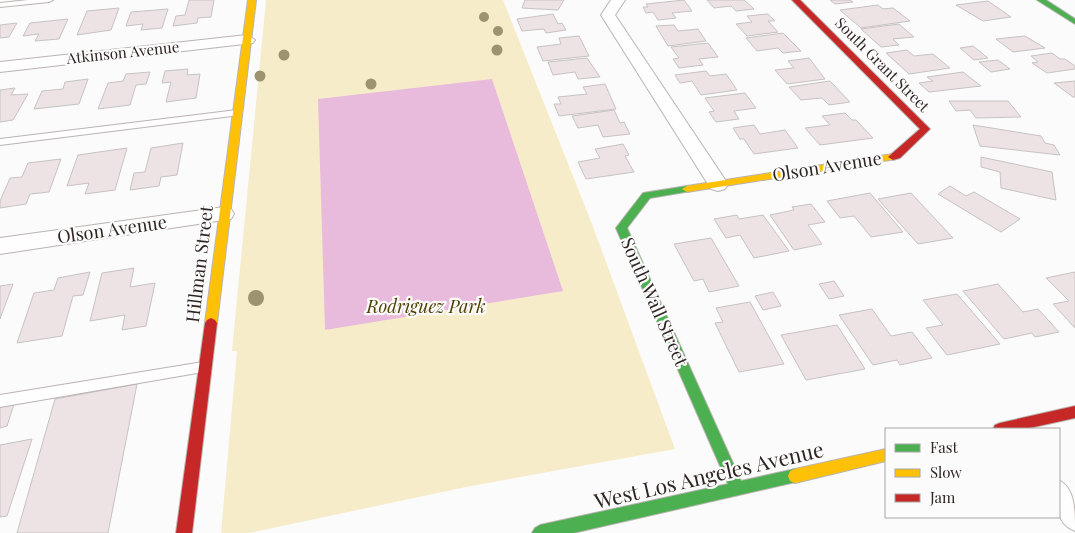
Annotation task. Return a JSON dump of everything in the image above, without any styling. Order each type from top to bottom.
[{"type":"street","name":"Hillman Street","points":[[184,533],[252,0]]},
{"type":"street","points":[[618,0],[608,15],[718,184]]},
{"type":"street","name":"South Grant Street","points":[[796,0],[925,129]]},
{"type":"street","points":[[1042,0],[1075,22]]},
{"type":"street","name":"Atkinson Avenue","points":[[0,67],[246,40]]},
{"type":"street","name":"Olson Avenue","points":[[718,184],[897,156],[925,129]]},
{"type":"street","name":"South Wall Street","points":[[718,184],[647,195],[621,228],[737,489]]},
{"type":"street","name":"Olson Avenue","points":[[0,246],[224,214]]},
{"type":"street","points":[[1010,428],[1075,412]]},
{"type":"street","name":"West Los Angeles Avenue","points":[[540,533],[885,455]]},
{"type":"street","points":[[1060,495],[1075,516]]},
{"type":"lane","points":[[0,5],[49,0]]},
{"type":"lane","points":[[0,142],[237,113]]},
{"type":"lane","points":[[0,401],[205,367]]},
{"type":"green space","name":"Rodriguez Park","points":[[266,0],[503,0],[592,224],[675,449],[466,487],[249,533],[221,533],[237,351],[232,351]]},
{"type":"shaded area","points":[[492,79],[563,291],[325,330],[318,99]]},
{"type":"building","points":[[189,0],[214,0],[211,17],[198,18],[197,23],[173,26],[176,16],[185,15]]},
{"type":"building","points":[[525,0],[564,0],[558,10],[522,8]]},
{"type":"building","points":[[684,0],[692,11],[672,13],[676,18],[658,20],[653,12],[646,13],[643,7],[648,7],[646,4]]},
{"type":"building","points":[[707,0],[744,0],[754,9],[736,11],[731,6],[714,8]]},
{"type":"building","points":[[830,0],[850,0],[853,2],[835,4]]},
{"type":"building","points":[[988,1],[1011,17],[983,21],[956,5]]},
{"type":"building","points":[[878,5],[883,9],[893,8],[910,21],[861,28],[840,10]]},
{"type":"building","points":[[119,8],[111,30],[77,35],[87,11]]},
{"type":"building","points":[[168,9],[162,28],[141,30],[143,24],[126,26],[131,12]]},
{"type":"building","points":[[553,14],[558,24],[562,23],[566,30],[546,33],[544,29],[522,31],[517,19]]},
{"type":"building","points":[[768,14],[775,21],[768,21],[778,32],[747,36],[736,24],[752,22],[747,16]]},
{"type":"building","points":[[68,19],[59,39],[35,41],[39,34],[23,36],[30,23]]},
{"type":"building","points":[[17,23],[9,37],[0,38],[0,25]]},
{"type":"building","points":[[899,24],[914,37],[893,39],[899,45],[881,47],[861,29]]},
{"type":"building","points":[[674,25],[678,31],[698,29],[706,41],[668,46],[656,26]]},
{"type":"building","points":[[783,33],[801,51],[783,53],[778,48],[757,51],[746,38]]},
{"type":"building","points":[[579,36],[589,56],[543,61],[537,47],[561,44],[559,38]]},
{"type":"building","points":[[1025,36],[1045,48],[1013,52],[996,39]]},
{"type":"building","points":[[708,43],[718,57],[699,59],[703,65],[679,68],[673,59],[679,58],[671,47]]},
{"type":"building","points":[[973,46],[988,58],[974,60],[960,48]]},
{"type":"building","points":[[907,50],[914,56],[933,54],[950,68],[909,74],[886,53]]},
{"type":"building","points":[[1052,53],[1060,59],[1065,59],[1075,66],[1075,69],[1047,73],[1032,63],[1038,62],[1031,56]]},
{"type":"building","points":[[587,58],[600,77],[578,79],[575,72],[553,75],[548,62]]},
{"type":"building","points":[[809,58],[825,79],[787,84],[775,70],[794,68],[788,61]]},
{"type":"building","points":[[998,60],[1010,69],[991,72],[979,62]]},
{"type":"building","points":[[188,69],[187,75],[200,74],[196,98],[166,102],[171,82],[162,83],[165,71]]},
{"type":"building","points":[[706,71],[710,76],[726,74],[737,90],[701,95],[692,81],[680,83],[675,75]]},
{"type":"building","points":[[150,72],[146,84],[136,85],[130,105],[98,109],[108,83],[123,81],[126,74]]},
{"type":"building","points":[[963,72],[981,86],[929,92],[919,83],[933,81],[927,77]]},
{"type":"building","points":[[88,79],[79,104],[34,109],[42,91],[63,89],[65,82]]},
{"type":"building","points":[[830,81],[850,102],[829,105],[822,98],[801,100],[789,87]]},
{"type":"building","points":[[1075,81],[1075,97],[1054,83]]},
{"type":"building","points":[[605,84],[616,109],[559,116],[554,104],[561,104],[558,97],[587,94],[583,87]]},
{"type":"building","points":[[15,88],[11,95],[28,94],[13,120],[0,122],[0,90]]},
{"type":"building","points":[[745,93],[756,108],[734,111],[739,119],[716,122],[709,112],[714,111],[705,98]]},
{"type":"building","points":[[949,101],[1008,101],[1021,117],[976,118],[970,110],[956,111]]},
{"type":"building","points":[[614,110],[620,123],[624,122],[630,134],[603,137],[598,125],[578,128],[572,116]]},
{"type":"building","points":[[845,113],[852,120],[856,120],[873,138],[820,145],[805,128],[830,125],[822,116]]},
{"type":"building","points":[[754,125],[760,134],[785,130],[798,148],[754,154],[744,139],[740,139],[733,128]]},
{"type":"building","points":[[973,125],[1041,136],[1045,143],[1054,145],[1060,155],[980,146]]},
{"type":"building","points":[[183,143],[177,175],[161,177],[159,186],[130,190],[134,173],[145,172],[151,148]]},
{"type":"building","points":[[623,144],[629,155],[625,156],[634,172],[586,179],[578,162],[600,158],[595,149]]},
{"type":"building","points":[[127,148],[115,190],[85,194],[89,183],[67,186],[78,155]]},
{"type":"building","points":[[981,157],[1052,172],[1056,200],[1001,188],[1000,172],[981,167]]},
{"type":"building","points":[[61,159],[49,192],[30,194],[26,204],[0,208],[0,201],[10,178],[22,177],[28,163]]},
{"type":"building","points":[[950,186],[966,196],[974,192],[1020,219],[1001,232],[938,194]]},
{"type":"building","points":[[870,193],[903,232],[871,237],[854,216],[840,218],[827,201]]},
{"type":"building","points":[[911,193],[953,238],[918,244],[878,199]]},
{"type":"building","points":[[811,204],[825,222],[808,225],[822,244],[794,250],[770,215],[794,210],[792,207]]},
{"type":"building","points":[[737,215],[739,219],[763,215],[789,251],[754,258],[740,235],[726,238],[714,219]]},
{"type":"building","points":[[711,238],[739,286],[709,292],[703,279],[694,281],[674,244]]},
{"type":"building","points":[[134,268],[130,287],[155,283],[146,326],[122,330],[125,315],[90,321],[102,273]]},
{"type":"building","points":[[90,272],[83,295],[73,296],[62,336],[17,343],[34,293],[54,290],[58,278]]},
{"type":"building","points":[[1075,272],[1075,328],[1053,304],[1069,301],[1046,278]]},
{"type":"building","points":[[834,281],[844,296],[829,299],[819,284]]},
{"type":"building","points":[[13,284],[0,319],[0,286]]},
{"type":"building","points":[[998,284],[1023,312],[1038,309],[1059,332],[1035,337],[1032,333],[1004,339],[963,291]]},
{"type":"building","points":[[773,292],[781,306],[763,310],[755,296]]},
{"type":"building","points":[[957,294],[1000,344],[947,355],[926,328],[943,325],[923,300]]},
{"type":"building","points":[[750,302],[784,364],[739,372],[715,323],[723,322],[716,308]]},
{"type":"building","points":[[872,309],[891,336],[912,332],[932,358],[900,365],[897,360],[873,365],[839,315]]},
{"type":"building","points":[[837,325],[865,369],[806,380],[781,335]]},
{"type":"building","points":[[137,384],[108,533],[17,533],[55,399]]},
{"type":"building","points":[[15,401],[7,426],[0,428],[0,404]]},
{"type":"building","points":[[32,439],[7,516],[0,517],[0,445]]},
{"type":"traffic: fast","points":[[1041,0],[1075,22]]},
{"type":"traffic: fast","points":[[687,189],[647,195],[621,228],[737,489]]},
{"type":"traffic: fast","points":[[540,533],[795,476]]},
{"type":"traffic: slow","points":[[211,323],[252,0]]},
{"type":"traffic: slow","points":[[687,189],[893,157]]},
{"type":"traffic: slow","points":[[795,476],[885,455]]},
{"type":"traffic: jam","points":[[796,0],[925,129],[897,156],[893,157]]},
{"type":"traffic: jam","points":[[184,533],[211,323]]},
{"type":"traffic: jam","points":[[1004,428],[1075,412]]}]
